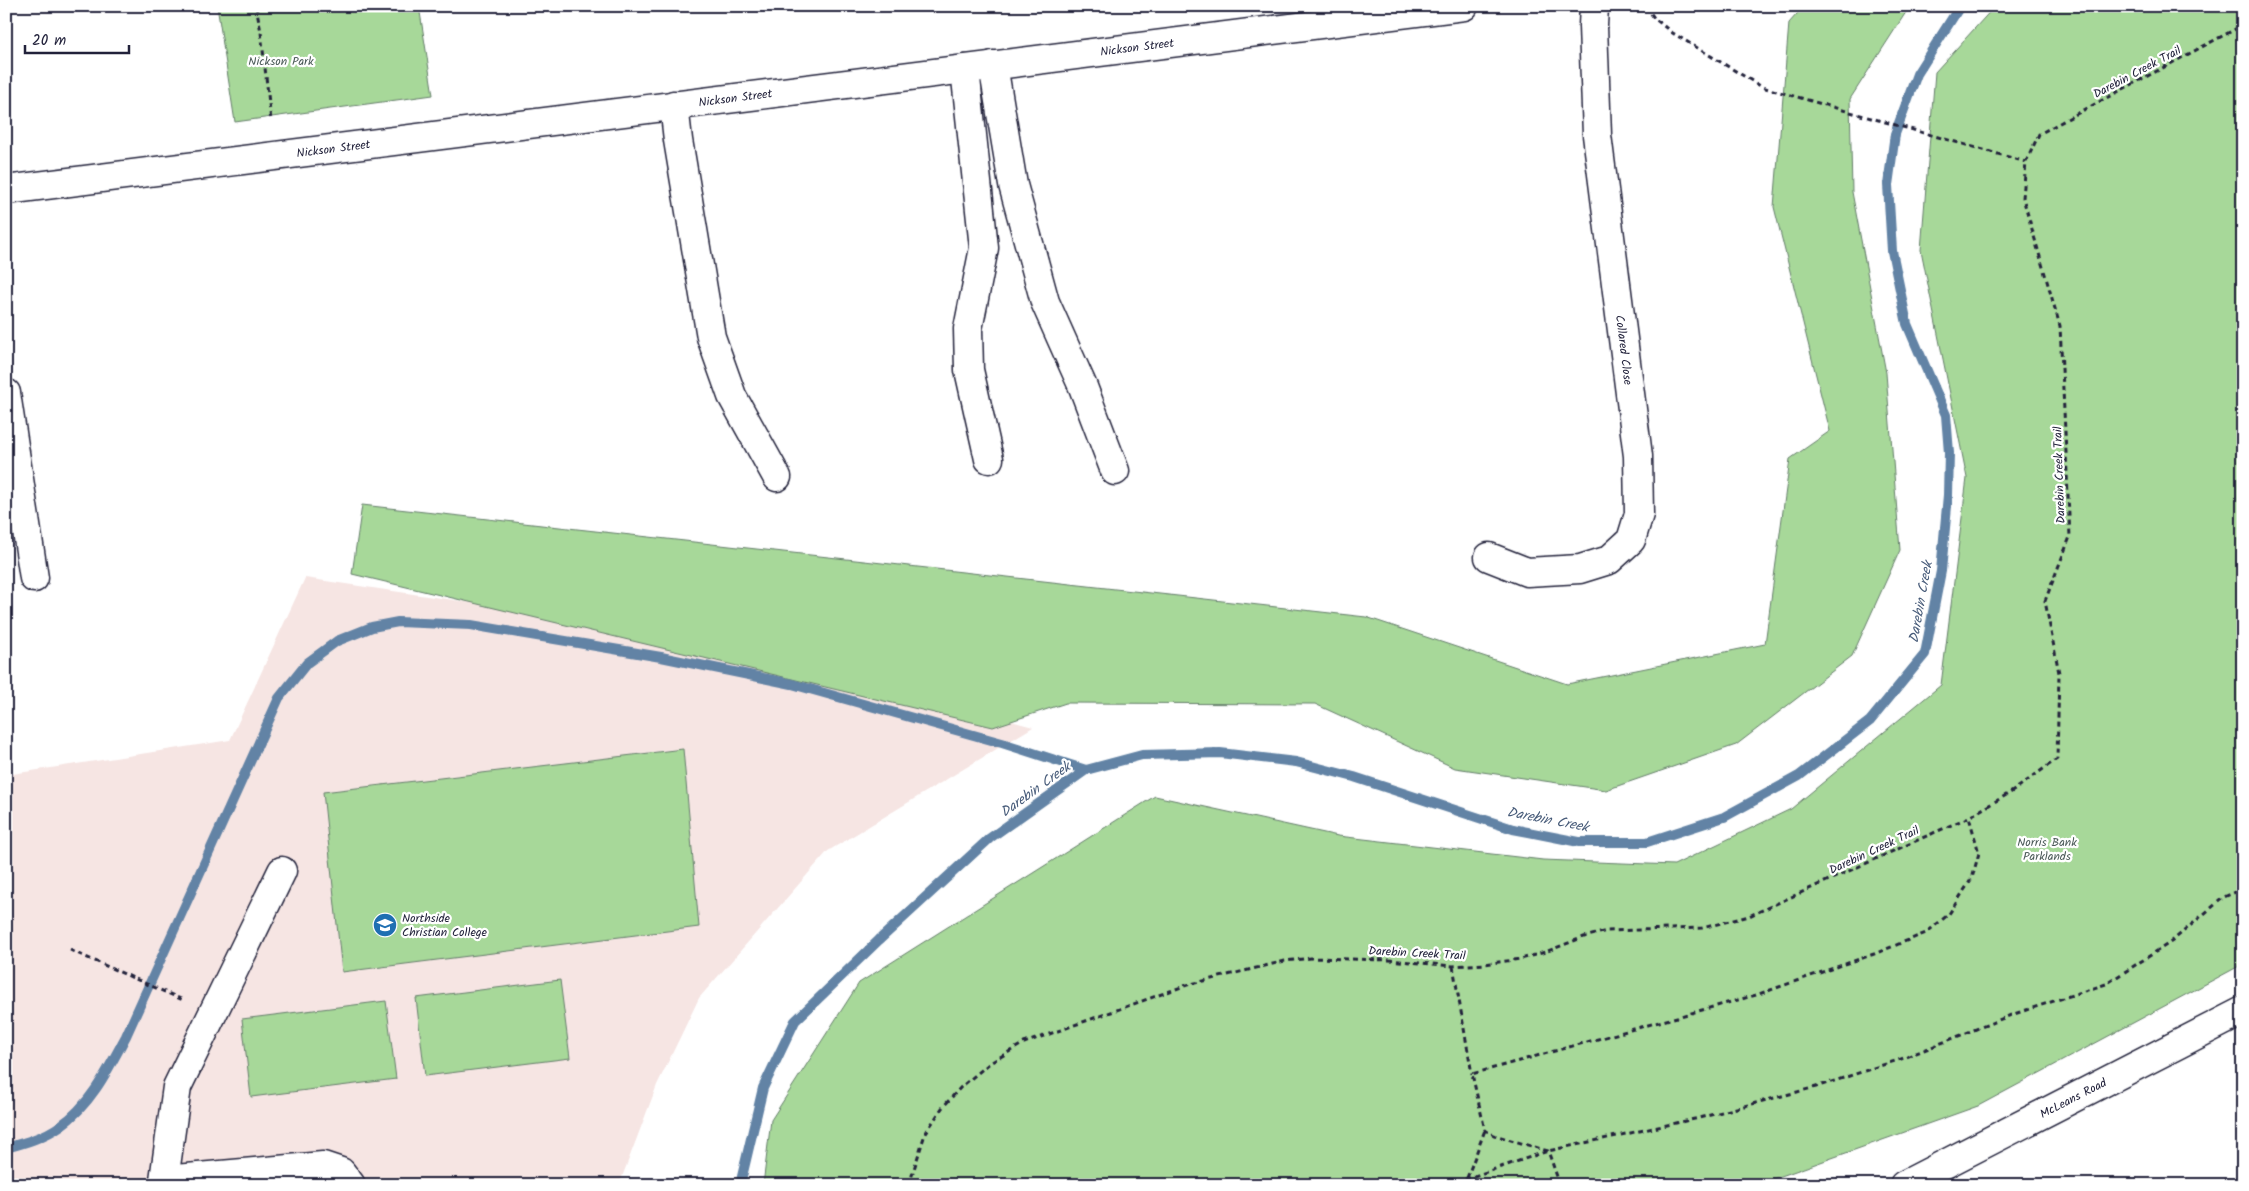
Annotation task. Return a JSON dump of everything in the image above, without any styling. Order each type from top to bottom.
[{"type":"street","name":"Nickson Street","points":[[6,190],[1464,6]]},
{"type":"street","name":"Collared Close","points":[[1490,557],[1527,572],[1580,569],[1609,560],[1631,540],[1639,514],[1638,456],[1597,135],[1594,6]]},
{"type":"street","points":[[994,65],[1013,185],[1045,302],[1083,387],[1115,471]]},
{"type":"street","points":[[965,69],[984,248],[968,329],[969,370],[972,391],[990,459]]},
{"type":"street","points":[[674,105],[678,140],[712,337],[732,396],[777,477]]},
{"type":"street","points":[[6,393],[34,578]]},
{"type":"street","points":[[282,870],[176,1087],[164,1180],[323,1166],[341,1172],[351,1185]]},
{"type":"street","name":"McLeans Road","points":[[1904,1185],[2243,1011]]},
{"type":"path","points":[[256,6],[261,32],[271,121]]},
{"type":"path","points":[[1646,6],[1654,18],[1671,32],[1762,87],[2026,162]]},
{"type":"path","name":"Darebin Creek Trail","points":[[909,1185],[925,1134],[942,1108],[961,1087],[990,1063],[1024,1043],[1187,985],[1285,961],[1311,958],[1389,960],[1453,966],[1521,959],[1607,931],[1702,928],[1749,916],[1969,817],[2013,790],[2056,758],[2059,673],[2045,601],[2070,537],[2068,468],[2060,326],[2024,198],[2026,162],[2039,134],[2243,25]]},
{"type":"path","points":[[1472,1074],[1756,995],[1874,954],[1926,932],[1949,914],[1972,878],[1979,853],[1969,817]]},
{"type":"path","points":[[1448,1185],[1548,1151],[1699,1118],[1816,1087],[1904,1058],[2011,1015],[2106,984],[2171,942],[2224,897],[2243,889]]},
{"type":"path","points":[[70,950],[168,993]]},
{"type":"path","points":[[1453,966],[1472,1074],[1485,1130],[1467,1178]]},
{"type":"path","points":[[1485,1130],[1494,1135],[1548,1151]]},
{"type":"path","points":[[1548,1151],[1560,1185]]},
{"type":"shaded area","name":"Northside Christian College","points":[[305,578],[702,637],[1033,727],[828,851],[699,998],[657,1085],[619,1185],[6,1185],[6,775],[230,740]]},
{"type":"green space","name":"Nickson Park","points":[[217,6],[419,6],[433,95],[235,122]]},
{"type":"green space","points":[[1804,6],[1910,6],[1850,99],[1852,192],[1886,373],[1900,550],[1852,656],[1736,745],[1606,790],[1455,768],[1315,704],[1066,703],[993,727],[352,574],[362,505],[1366,617],[1567,684],[1765,644],[1790,459],[1830,431],[1774,207],[1789,23]]},
{"type":"green space","name":"Norris Bank Parklands","points":[[1995,6],[2243,6],[2243,964],[1978,1106],[1756,1185],[763,1185],[771,1120],[859,983],[1155,796],[1338,836],[1543,860],[1674,865],[1791,809],[1941,685],[1967,478],[1921,250],[1935,72]]},
{"type":"green space","points":[[683,749],[699,927],[342,972],[323,792]]},
{"type":"green space","points":[[560,980],[570,1058],[425,1076],[416,998]]},
{"type":"green space","points":[[386,1001],[396,1079],[251,1097],[242,1019]]},
{"type":"waterway","name":"Darebin Creek","points":[[740,1185],[763,1088],[795,1021],[879,940],[990,838],[1086,770],[1142,755],[1220,753],[1296,762],[1354,777],[1513,829],[1579,842],[1647,842],[1724,817],[1799,776],[1870,721],[1925,654],[1941,571],[1948,495],[1949,453],[1946,415],[1907,324],[1892,251],[1888,185],[1895,134],[1917,74],[1960,6]]},
{"type":"waterway","points":[[6,1148],[27,1142],[54,1130],[81,1108],[90,1097],[113,1061],[126,1036],[279,698],[307,663],[337,641],[372,627],[398,622],[471,625],[661,657],[792,684],[1002,743],[1086,770]]},
{"type":"place","name":"Northside Christian College","points":[[385,925]]}]
